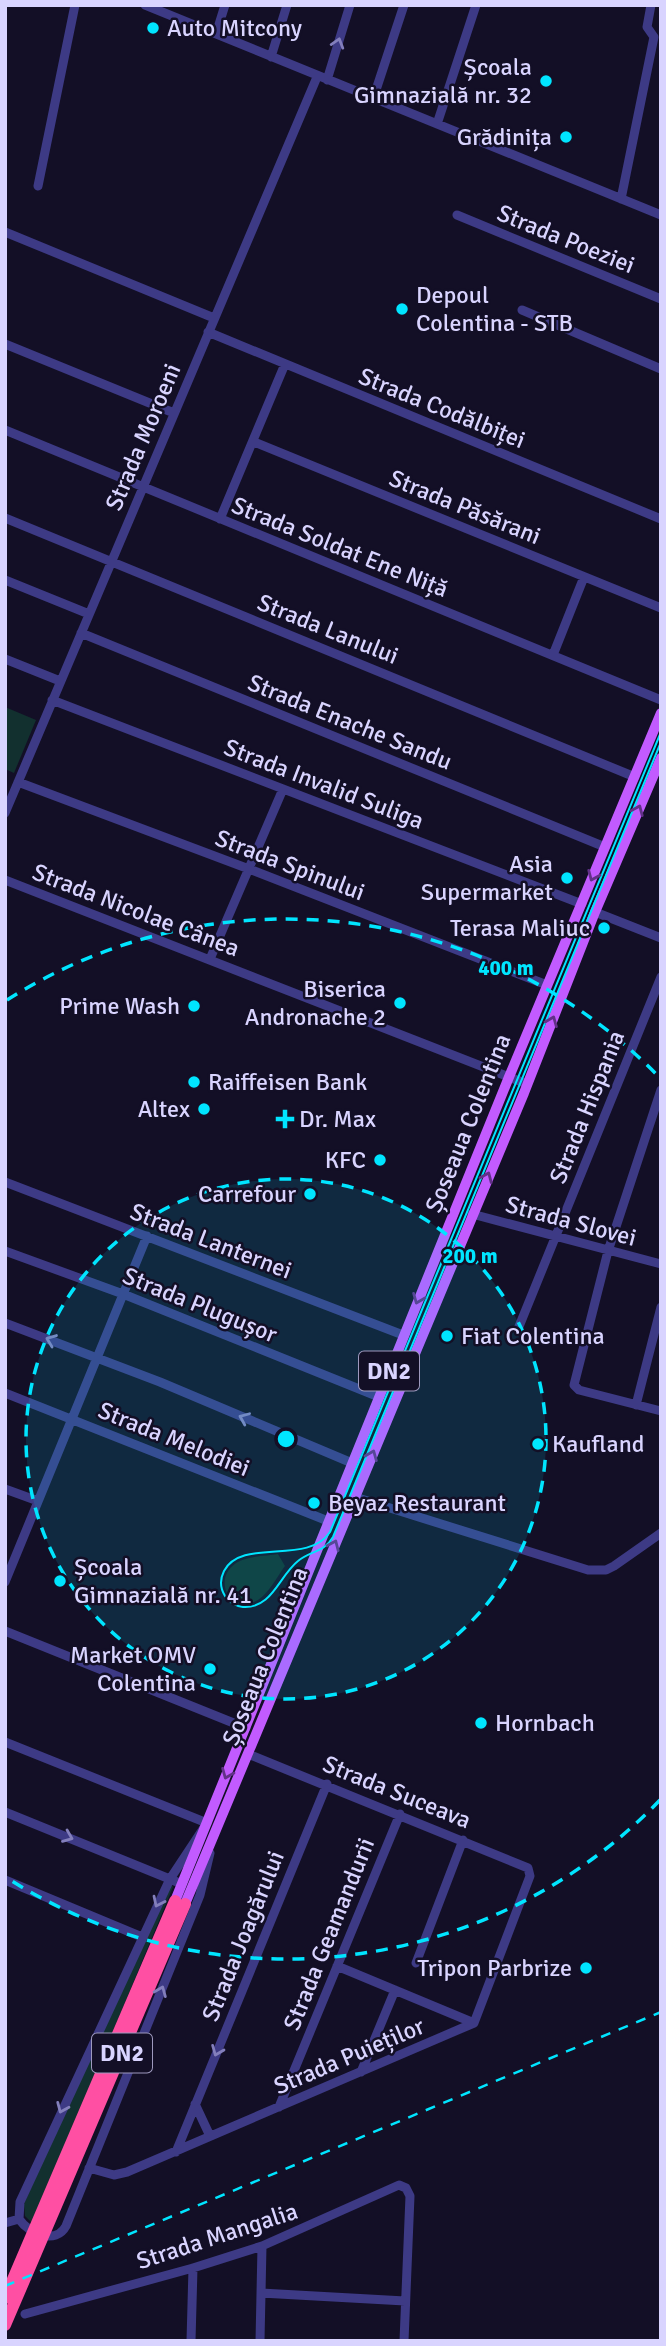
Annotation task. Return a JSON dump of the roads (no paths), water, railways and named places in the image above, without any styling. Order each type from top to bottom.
[{"type":"highway","name":"DN2","points":[[5,2325],[180,1903]]},
{"type":"highway","name":"DN2","points":[[5,2298],[55,2199]]},
{"type":"main road","name":"Șoseaua Colentina","points":[[180,1903],[182,1884],[403,1335],[661,713]]},
{"type":"main road","name":"Șoseaua Colentina","points":[[180,1903],[215,1835],[661,758]]},
{"type":"street","points":[[38,186],[75,5]]},
{"type":"street","points":[[145,5],[661,215]]},
{"type":"street","points":[[216,34],[225,5]]},
{"type":"street","points":[[271,57],[287,5]]},
{"type":"street","points":[[327,80],[350,5]]},
{"type":"street","points":[[373,99],[404,5]]},
{"type":"street","points":[[438,124],[476,5]]},
{"type":"street","points":[[621,199],[657,37],[647,24],[651,5]]},
{"type":"street","name":"Strada Moroeni","points":[[5,813],[317,77]]},
{"type":"street","name":"Strada Poeziei","points":[[457,215],[661,299]]},
{"type":"street","points":[[5,232],[214,318]]},
{"type":"street","points":[[522,310],[661,369]]},
{"type":"street","name":"Strada Codălbiței","points":[[208,332],[661,519]]},
{"type":"street","points":[[5,344],[174,413]]},
{"type":"street","points":[[220,519],[285,364]]},
{"type":"street","name":"Strada Soldat Ene Niță","points":[[5,430],[661,700]]},
{"type":"street","name":"Strada Păsărani","points":[[254,442],[661,608]]},
{"type":"street","name":"Strada Lanului","points":[[5,518],[635,777]]},
{"type":"street","points":[[553,655],[584,577]]},
{"type":"street","points":[[5,580],[89,614]]},
{"type":"street","name":"Strada Enache Sandu","points":[[81,633],[605,847]]},
{"type":"street","points":[[5,659],[60,681]]},
{"type":"street","name":"Strada Invalid Suliga","points":[[52,700],[582,904]]},
{"type":"street","name":"Strada Spinului","points":[[18,782],[547,985]]},
{"type":"street","points":[[210,959],[283,789]]},
{"type":"street","name":"Strada Nicolae Cânea","points":[[5,880],[527,1084]]},
{"type":"street","points":[[595,912],[661,939]]},
{"type":"street","name":"Strada Hispania","points":[[518,1329],[661,977]]},
{"type":"street","points":[[661,1090],[608,1251],[574,1385],[579,1390],[661,1411]]},
{"type":"street","name":"Strada Lanternei","points":[[5,1182],[403,1335]]},
{"type":"street","name":"Strada Slovei","points":[[472,1214],[661,1264]]},
{"type":"street","points":[[5,1582],[9,1560],[38,1501],[147,1236]]},
{"type":"street","name":"Strada Plugușor","points":[[5,1251],[122,1294],[379,1397]]},
{"type":"street","points":[[636,1405],[661,1307]]},
{"type":"street","points":[[5,1323],[352,1463]]},
{"type":"street","name":"Strada Melodiei","points":[[5,1393],[328,1521]]},
{"type":"street","points":[[5,1489],[38,1501]]},
{"type":"street","points":[[355,1497],[588,1570],[606,1570],[614,1566],[661,1533]]},
{"type":"street","points":[[5,1631],[246,1728]]},
{"type":"street","points":[[5,1742],[207,1823]]},
{"type":"street","name":"Strada Suceava","points":[[248,1754],[463,1840],[530,1871],[474,2023]]},
{"type":"street","name":"Strada Joagărului","points":[[176,2151],[327,1784]]},
{"type":"street","points":[[5,1812],[182,1884]]},
{"type":"street","name":"Strada Geamandurii","points":[[279,2107],[400,1814]]},
{"type":"street","name":"Șoseaua Colentina","points":[[207,1823],[170,1879],[20,2202],[19,2219],[25,2226],[50,2238],[60,2235],[66,2226],[200,1895],[215,1835]]},
{"type":"street","points":[[416,1963],[463,1840]]},
{"type":"street","points":[[5,1880],[142,1937]]},
{"type":"street","points":[[337,1966],[474,2023]]},
{"type":"street","points":[[361,2072],[395,1990]]},
{"type":"street","name":"Strada Puieților","points":[[89,2168],[107,2174],[121,2174],[474,2023]]},
{"type":"street","points":[[195,2104],[210,2136]]},
{"type":"street","name":"Strada Mangalia","points":[[25,2314],[193,2268],[262,2246],[395,2186],[406,2188],[410,2196],[405,2301]]},
{"type":"street","points":[[5,2224],[19,2219]]},
{"type":"street","points":[[260,2341],[262,2246]]},
{"type":"street","points":[[191,2341],[193,2268]]},
{"type":"street","points":[[261,2293],[405,2301],[404,2341]]},
{"type":"tram line","points":[[661,732],[330,1532],[320,1542],[307,1548],[245,1555],[233,1561],[224,1571],[221,1584],[225,1596],[235,1605],[243,1607],[261,1603],[291,1567],[322,1549],[333,1537],[661,742]]},
{"type":"railway","points":[[5,2286],[661,2012]]},
{"type":"place","name":"Auto Mitcony","points":[[153,28]]},
{"type":"place","name":"Școala Gimnazială nr. 32","points":[[546,81]]},
{"type":"place","name":"Grădinița","points":[[566,137]]},
{"type":"place","name":"Depoul Colentina - STB","points":[[402,309]]},
{"type":"place","name":"Asia Supermarket","points":[[567,878]]},
{"type":"place","name":"Terasa Maliuc","points":[[604,928]]},
{"type":"place","name":"Biserica Andronache 2","points":[[400,1003]]},
{"type":"place","name":"Prime Wash","points":[[194,1006]]},
{"type":"place","name":"Raiffeisen Bank","points":[[194,1082]]},
{"type":"place","name":"Altex","points":[[204,1109]]},
{"type":"place","name":"Dr. Max","points":[[285,1119]]},
{"type":"place","name":"KFC","points":[[380,1160]]},
{"type":"place","name":"Carrefour","points":[[310,1194]]},
{"type":"place","name":"Fiat Colentina","points":[[447,1336]]},
{"type":"place","name":"Kaufland","points":[[538,1444]]},
{"type":"place","name":"Beyaz Restaurant","points":[[314,1503]]},
{"type":"place","name":"Școala Gimnazială nr. 41","points":[[60,1581]]},
{"type":"place","name":"Market OMV Colentina","points":[[210,1669]]},
{"type":"place","name":"Hornbach","points":[[481,1723]]},
{"type":"place","name":"Tripon Parbrize","points":[[586,1968]]}]
